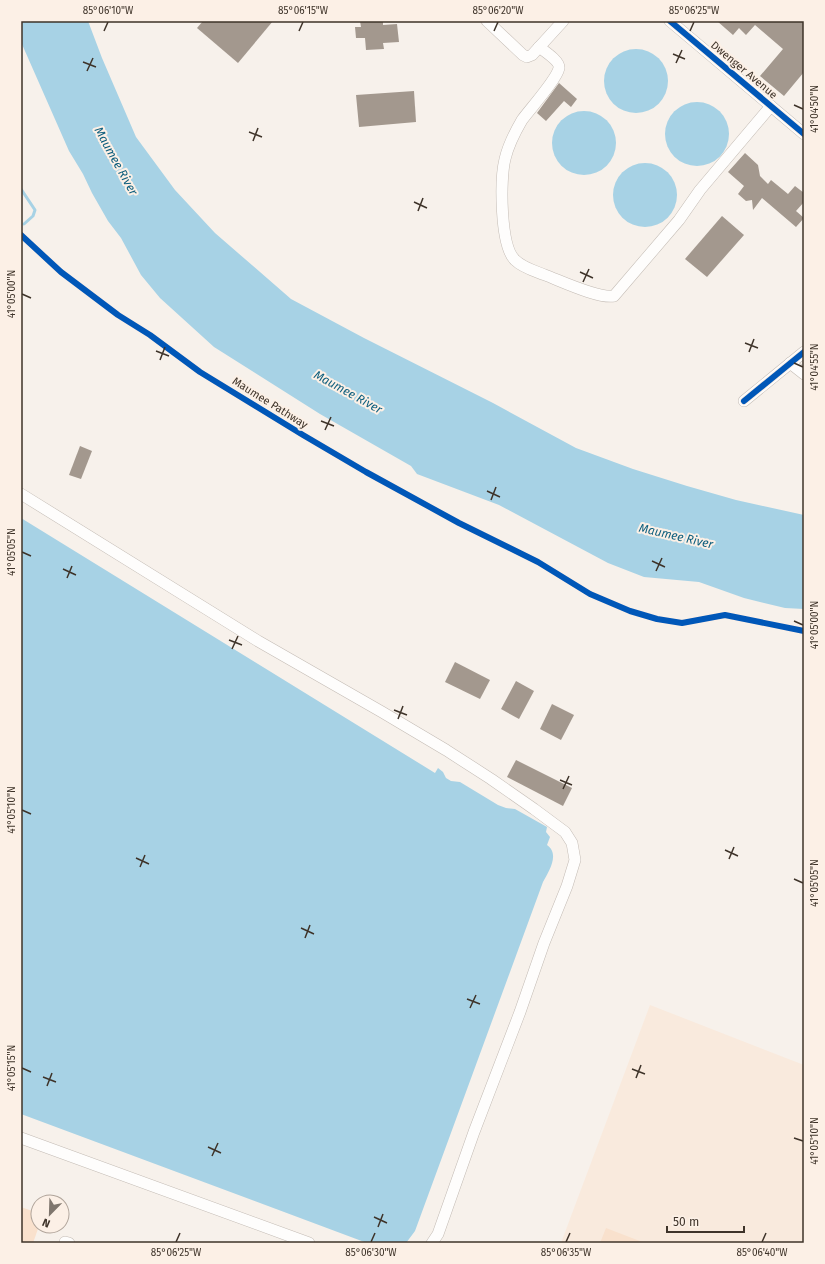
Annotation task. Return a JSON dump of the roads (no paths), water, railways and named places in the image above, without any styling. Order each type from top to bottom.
[{"type":"street","points":[[487,21],[527,57],[532,55],[563,21]]},
{"type":"street","name":"Dwenger Avenue","points":[[670,21],[804,134]]},
{"type":"street","points":[[539,47],[558,63],[559,68],[555,77],[523,120],[505,159],[502,181],[503,221],[508,247],[515,260],[529,269],[604,296],[614,296],[679,220],[700,190],[771,106]]},
{"type":"street","points":[[744,401],[804,352]]},
{"type":"street","points":[[790,363],[804,374]]},
{"type":"street","points":[[21,494],[258,641],[446,750],[534,809],[565,832],[572,843],[575,860],[568,886],[544,943],[438,1234],[432,1243]]},
{"type":"street","points":[[21,1138],[309,1243]]},
{"type":"street","points":[[65,1243],[69,1243]]},
{"type":"water","name":"Maumee River","points":[[21,21],[88,21],[102,58],[136,137],[175,190],[215,233],[291,299],[364,338],[493,403],[576,448],[633,469],[687,486],[736,500],[804,515],[804,609],[785,608],[744,598],[699,582],[644,577],[608,563],[499,505],[417,474],[411,466],[320,414],[214,347],[160,298],[141,275],[121,238],[108,221],[69,151],[21,42]]},
{"type":"water","points":[[630,49],[642,49],[659,58],[666,69],[668,81],[666,93],[659,104],[642,113],[630,113],[618,108],[609,99],[604,87],[604,75],[609,63],[618,54]]},
{"type":"water","points":[[691,102],[703,102],[720,111],[727,122],[729,134],[727,146],[720,157],[703,166],[691,166],[679,161],[670,152],[665,140],[665,128],[670,116],[679,107]]},
{"type":"water","points":[[578,111],[590,111],[607,120],[614,131],[616,143],[614,155],[607,166],[590,175],[578,175],[566,170],[557,161],[552,149],[552,137],[557,125],[566,116]]},
{"type":"water","points":[[639,163],[651,163],[668,172],[675,183],[677,195],[675,207],[668,218],[651,227],[639,227],[627,222],[618,213],[613,201],[613,189],[618,177],[627,168]]},
{"type":"water","points":[[21,518],[435,773],[438,768],[443,772],[446,778],[451,781],[460,782],[498,805],[515,809],[547,827],[546,832],[550,837],[547,845],[553,853],[552,863],[543,882],[415,1231],[406,1243],[367,1243],[21,1114]]},
{"type":"waterway","points":[[21,189],[35,210],[33,216],[24,224]]}]
